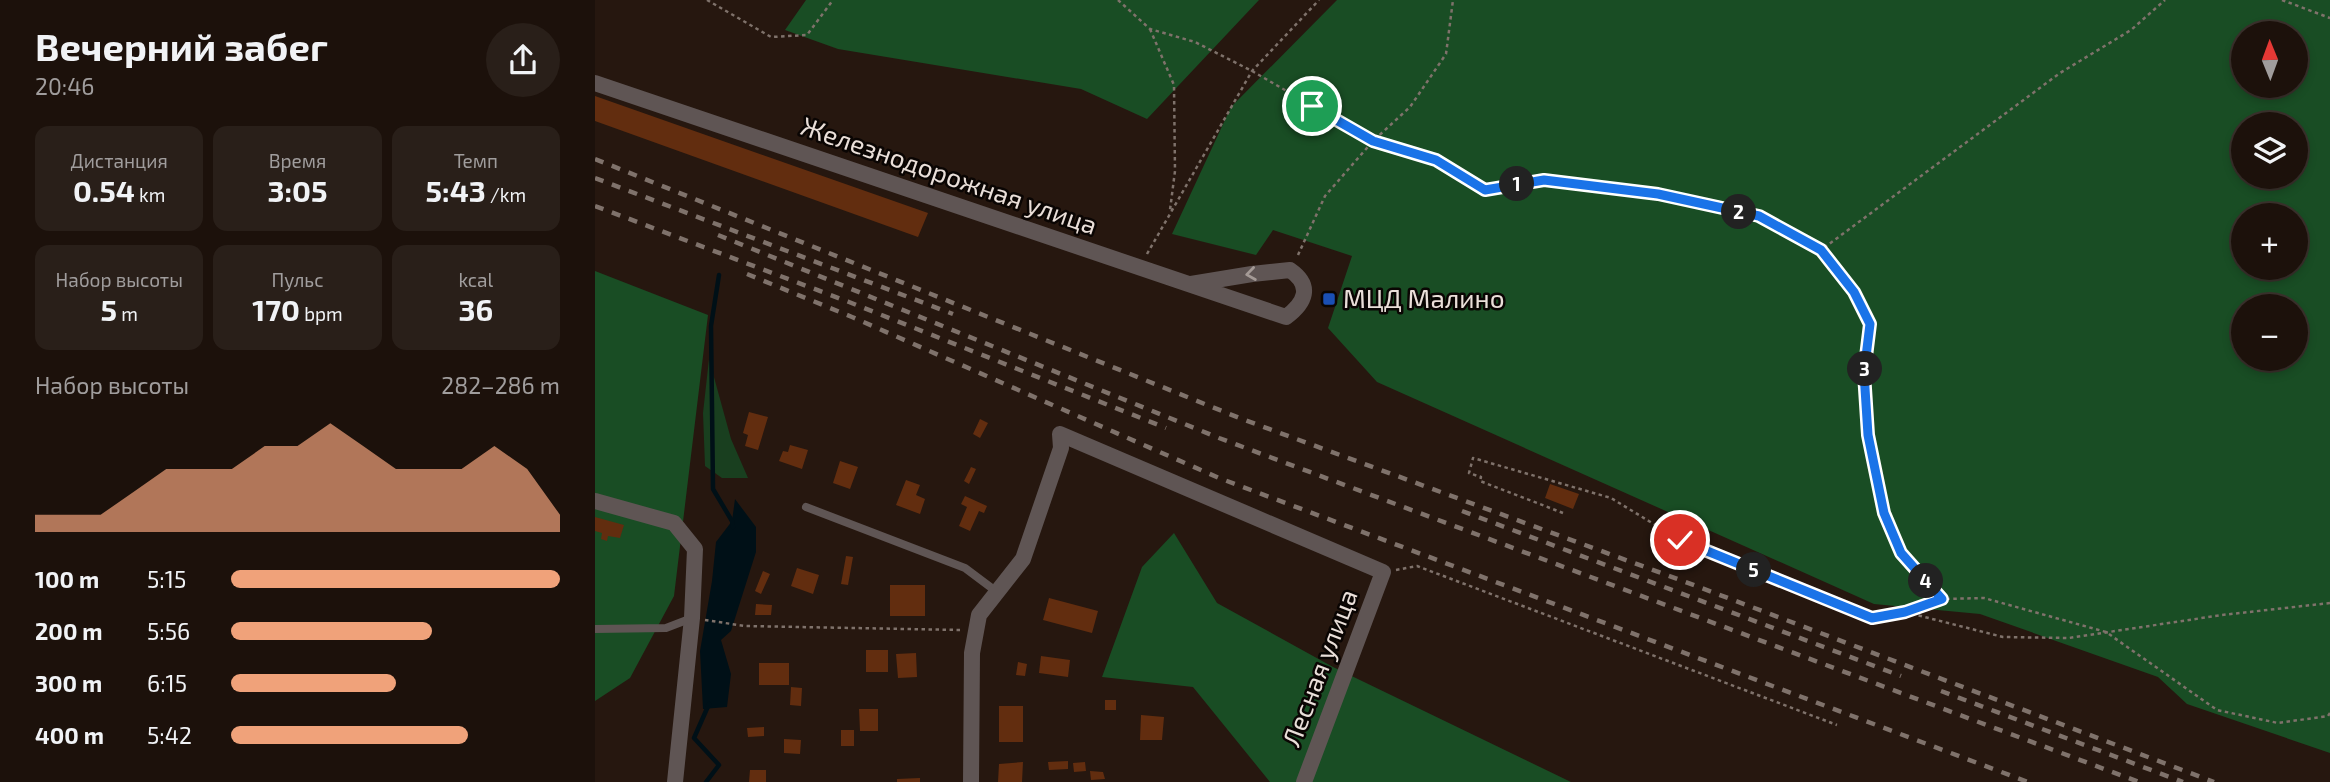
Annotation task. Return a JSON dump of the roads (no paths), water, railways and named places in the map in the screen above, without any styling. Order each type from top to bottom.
[{"type":"street","name":"Железнодорожная улица","points":[[595,83],[1286,317],[1300,307],[1304,292],[1304,284],[1299,276],[1290,270],[1191,284]]},
{"type":"street","name":"Лесная улица","points":[[997,592],[1023,559],[1061,448],[1060,435],[1383,572],[1304,782]]},
{"type":"street","points":[[595,501],[674,523],[695,549],[692,618],[675,782]]},
{"type":"street","points":[[971,782],[972,653],[979,615],[997,592]]},
{"type":"lane","points":[[806,506],[965,568],[997,592]]},
{"type":"lane","points":[[595,629],[666,628],[692,618]]},
{"type":"waterway","points":[[719,275],[711,326],[713,489],[733,527]]},
{"type":"waterway","points":[[706,782],[719,765],[694,738],[709,704]]},
{"type":"railway","points":[[595,159],[1242,419],[1683,581],[2214,782]]},
{"type":"railway","points":[[595,178],[953,314]]},
{"type":"railway","points":[[595,206],[849,302],[1166,428]]},
{"type":"railway","points":[[718,235],[1219,438],[2139,782]]},
{"type":"railway","points":[[747,274],[852,317],[1219,478],[2028,782]]},
{"type":"railway","points":[[1462,511],[1901,676]]},
{"type":"railway","points":[[1941,691],[2183,782]]},
{"type":"place","name":"МЦД Малино","points":[[1329,299]]}]
